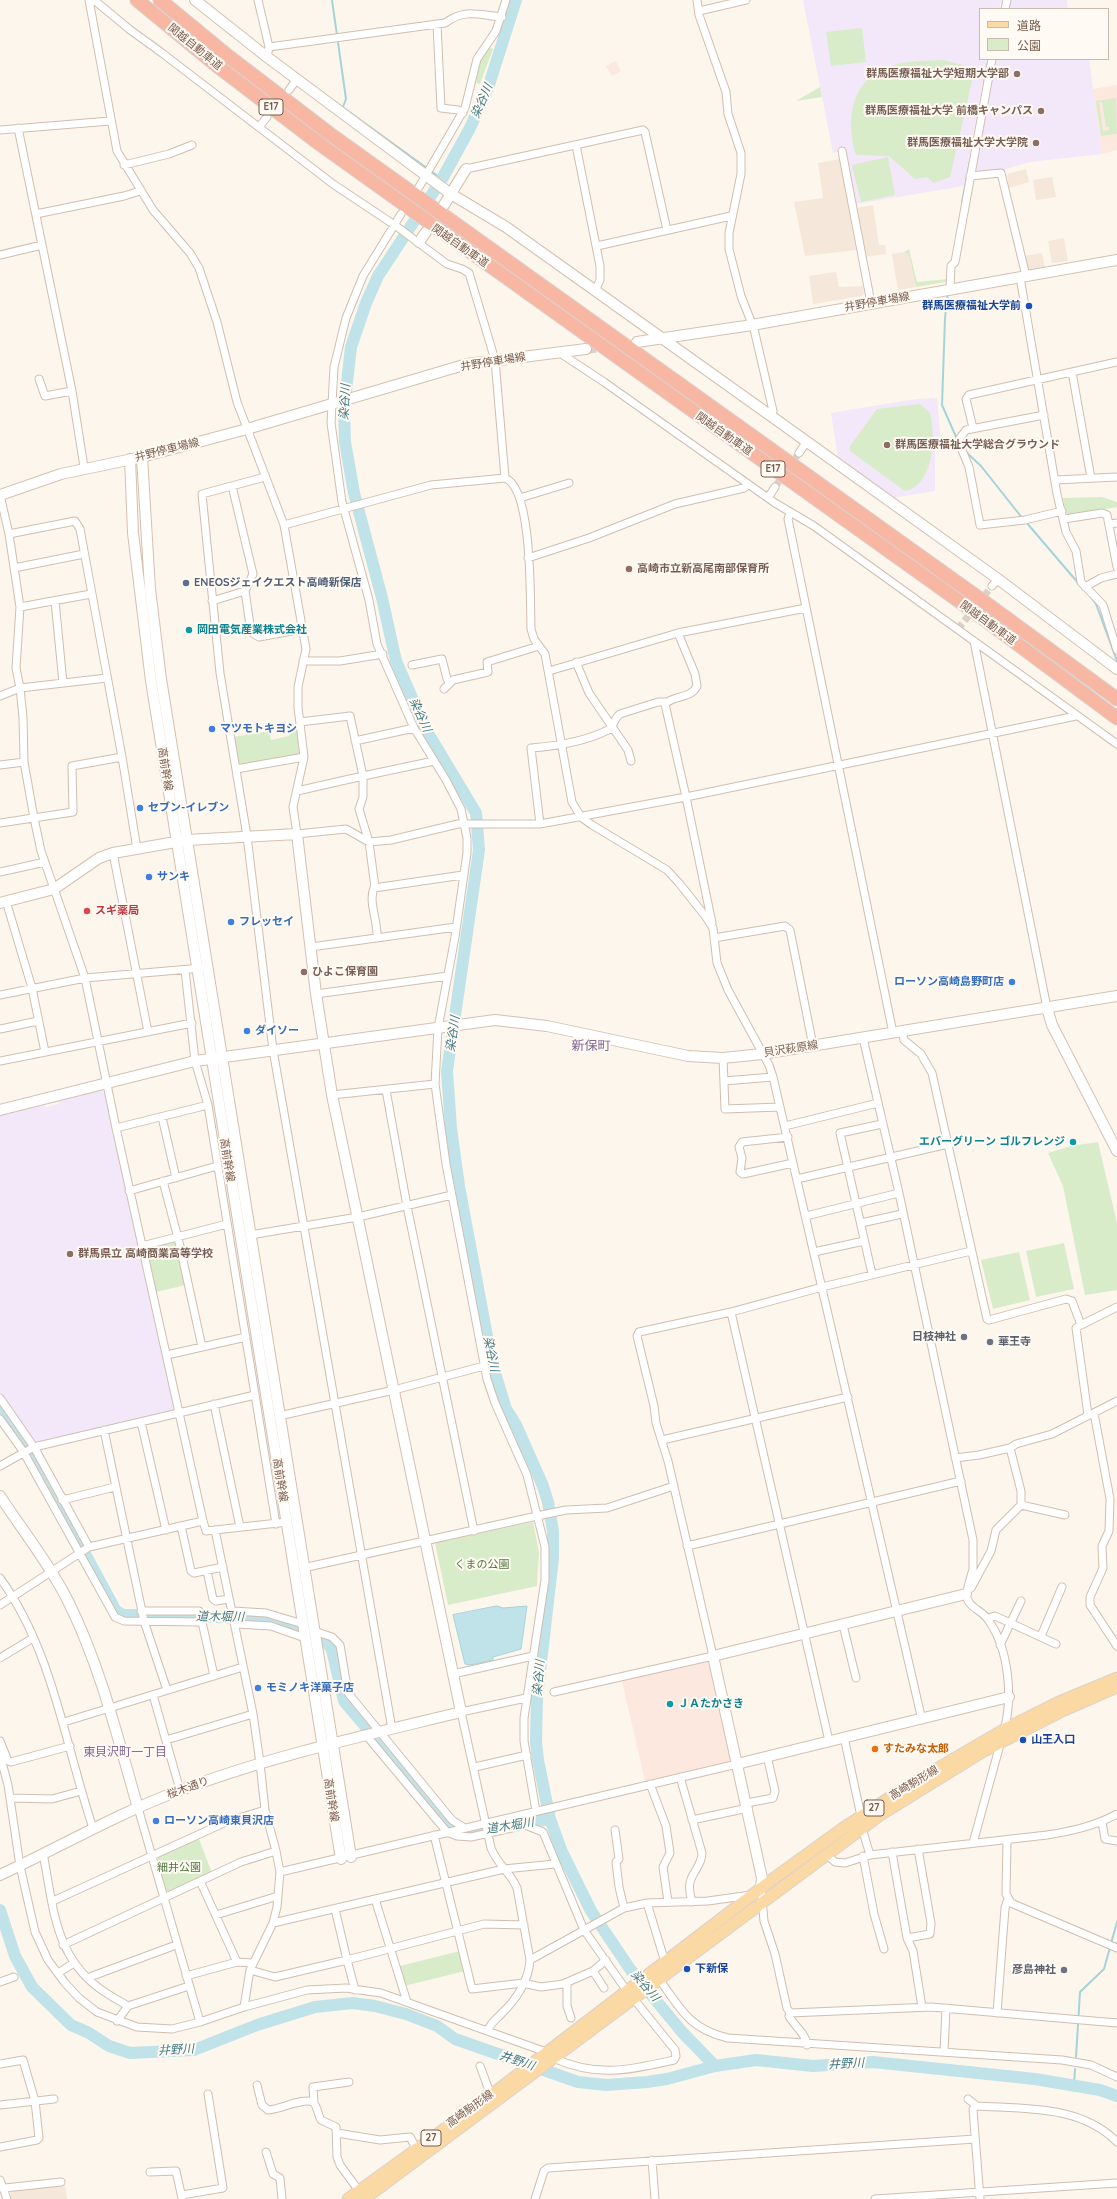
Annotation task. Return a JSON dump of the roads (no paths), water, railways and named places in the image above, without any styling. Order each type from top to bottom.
[{"type":"highway","name":"関越自動車道","points":[[137,0],[216,65],[404,211]]},
{"type":"highway","name":"関越自動車道","points":[[160,0],[240,65],[418,191]]},
{"type":"highway","name":"E17","points":[[418,191],[439,207]]},
{"type":"highway","name":"関越自動車道","points":[[439,207],[984,601],[1117,699]]},
{"type":"highway","name":"E17","points":[[404,211],[426,227]]},
{"type":"highway","name":"関越自動車道","points":[[426,227],[970,609],[1117,718]]},
{"type":"main road","name":"高崎駒形線","points":[[656,1977],[665,1962],[757,1891],[861,1816],[909,1785],[1005,1729],[1059,1702],[1117,1678]]},
{"type":"main road","name":"高崎駒形線","points":[[656,1977],[761,1903],[862,1828],[982,1752],[1062,1711],[1117,1687]]},
{"type":"main road","name":"27","points":[[547,2057],[656,1977]]},
{"type":"main road","name":"高崎駒形線","points":[[348,2199],[362,2195],[493,2099],[547,2057]]},
{"type":"main road","name":"高崎駒形線","points":[[362,2195],[416,2148],[493,2099]]},
{"type":"street","points":[[89,0],[115,145],[124,165],[159,220],[190,253],[202,274],[217,322],[237,402],[284,524],[306,649],[298,687],[304,757],[293,807],[323,1043],[332,1095],[461,1712],[475,1767],[487,1828],[495,1859],[517,1888],[530,1960],[529,1967],[517,1996],[490,2024],[488,2030]]},
{"type":"street","points":[[94,0],[129,29],[333,184],[395,225],[447,264],[462,269],[470,276],[495,360],[505,478]]},
{"type":"street","points":[[194,0],[268,52],[297,79],[450,193],[506,227],[807,441],[995,582],[1117,669]]},
{"type":"street","points":[[258,0],[268,52]]},
{"type":"street","points":[[418,191],[463,113],[468,100],[477,59],[496,31],[502,17],[506,0]]},
{"type":"street","points":[[697,0],[699,11],[726,92],[728,114],[740,153],[740,178],[731,216],[729,242],[741,296],[752,325],[773,411],[771,416]]},
{"type":"street","points":[[699,11],[746,0]]},
{"type":"street","points":[[268,52],[445,23],[453,16],[468,14],[502,17]]},
{"type":"street","points":[[437,24],[441,108],[458,110],[463,113]]},
{"type":"street","points":[[950,289],[952,266],[955,262],[992,60]]},
{"type":"street","points":[[289,90],[297,79]]},
{"type":"street","points":[[259,128],[267,117]]},
{"type":"street","points":[[0,130],[110,121]]},
{"type":"street","points":[[18,128],[72,390],[84,467]]},
{"type":"street","points":[[439,207],[466,169],[644,131],[667,230]]},
{"type":"street","points":[[124,165],[169,154],[192,145]]},
{"type":"street","points":[[576,145],[597,246],[601,273],[595,291]]},
{"type":"street","points":[[842,151],[871,303]]},
{"type":"street","points":[[970,176],[1001,173],[1023,277],[1038,380],[1055,480],[1066,532],[1076,551],[1082,582],[1103,605],[1117,650]]},
{"type":"street","points":[[36,214],[124,196],[140,191]]},
{"type":"street","points":[[404,211],[363,276],[346,318],[334,367],[332,431],[345,508],[369,600],[377,644],[398,695],[414,728],[461,809],[467,838],[456,927],[439,1028],[435,1084],[440,1126],[484,1366],[495,1403],[527,1475],[539,1516],[545,1547],[544,1580],[526,1698],[524,1741],[538,1810]]},
{"type":"street","points":[[597,246],[731,216]]},
{"type":"street","points":[[417,241],[426,227]]},
{"type":"street","points":[[0,255],[42,245]]},
{"type":"street","name":"井野停車場線","points":[[637,342],[752,325],[1117,260]]},
{"type":"street","points":[[581,350],[583,369]]},
{"type":"street","name":"井野停車場線","points":[[0,495],[84,467],[130,459],[247,429],[357,398],[467,364],[581,350]]},
{"type":"street","points":[[560,353],[748,485],[814,526],[1076,716],[1117,744]]},
{"type":"street","points":[[973,428],[966,400],[967,396],[1117,362]]},
{"type":"street","points":[[1072,372],[1091,478]]},
{"type":"street","points":[[39,379],[45,396],[72,390]]},
{"type":"street","points":[[1044,415],[973,428],[964,432],[959,441],[969,467],[980,525],[984,526],[1024,520],[1062,511]]},
{"type":"street","points":[[799,454],[807,441]]},
{"type":"street","name":"高前幹線","points":[[142,456],[150,588],[156,641],[314,1631],[340,1859]]},
{"type":"street","name":"高前幹線","points":[[130,459],[133,533],[151,681],[176,842],[190,969],[211,1058],[281,1523],[351,1857]]},
{"type":"street","points":[[265,477],[202,494],[212,601],[220,673],[247,836],[273,1050],[392,1729]]},
{"type":"street","points":[[1055,480],[1117,477]]},
{"type":"street","points":[[284,524],[431,485],[505,478],[514,484],[520,498],[526,526],[531,630],[534,639],[545,654],[572,802],[582,817],[667,870],[693,900],[713,928]]},
{"type":"street","points":[[520,498],[569,483]]},
{"type":"street","points":[[528,558],[589,538],[675,504],[744,488],[748,485]]},
{"type":"street","points":[[232,486],[253,574],[245,590],[251,632],[259,637],[303,629]]},
{"type":"street","points":[[768,498],[775,487]]},
{"type":"street","points":[[0,495],[9,534],[20,607],[16,668],[20,688],[24,762],[34,818],[41,851],[85,978],[97,1042],[129,1190],[167,1355],[178,1413],[206,1531],[281,1523],[256,1395],[208,1105],[195,1061],[190,969]]},
{"type":"street","points":[[790,512],[788,519],[806,608],[898,1032],[904,1040],[921,1054],[932,1073],[987,1319],[989,1320],[1066,1299],[1072,1301],[1081,1325]]},
{"type":"street","points":[[1064,519],[1102,513],[1107,515],[1117,567]]},
{"type":"street","points":[[9,534],[75,521],[80,529],[122,757],[137,849]]},
{"type":"street","points":[[1109,524],[1117,524]]},
{"type":"street","points":[[14,568],[84,554]]},
{"type":"street","points":[[1085,586],[1101,578],[1117,574]]},
{"type":"street","points":[[212,601],[245,590]]},
{"type":"street","points":[[20,607],[91,594]]},
{"type":"street","points":[[55,601],[63,683]]},
{"type":"street","points":[[548,671],[678,633],[806,608]]},
{"type":"street","points":[[540,824],[531,748],[561,746],[585,739],[612,726],[612,722],[620,714],[662,701],[667,702],[692,693],[697,686],[695,674],[678,633]]},
{"type":"street","points":[[974,641],[994,733],[1047,1008],[1052,1025],[1117,1151]]},
{"type":"street","points":[[444,689],[453,680],[488,672],[487,662],[539,646]]},
{"type":"street","points":[[303,661],[340,661],[382,654]]},
{"type":"street","points":[[412,665],[442,660],[447,679],[450,683]]},
{"type":"street","points":[[576,662],[589,692],[628,750],[631,761]]},
{"type":"street","points":[[0,696],[20,688],[107,678]]},
{"type":"street","points":[[667,702],[665,704],[713,928],[717,963],[728,990],[773,1077],[922,1720]]},
{"type":"street","points":[[300,722],[350,716],[363,776],[363,798],[359,809],[369,842],[375,887],[372,893],[372,900],[376,918],[377,937]]},
{"type":"street","points":[[45,1052],[32,988],[3,902],[54,889],[99,858],[113,853],[187,840],[297,834],[346,829],[369,842],[391,840],[463,824],[540,824],[686,797],[1076,716]]},
{"type":"street","points":[[355,741],[414,728]]},
{"type":"street","points":[[0,823],[72,812],[72,766],[122,757]]},
{"type":"street","points":[[236,769],[304,757]]},
{"type":"street","points":[[297,791],[434,761]]},
{"type":"street","points":[[0,765],[24,762]]},
{"type":"street","points":[[113,853],[148,1032]]},
{"type":"street","points":[[0,872],[46,862]]},
{"type":"street","points":[[375,887],[463,875]]},
{"type":"street","points":[[714,938],[785,926],[790,930],[813,1046]]},
{"type":"street","points":[[311,947],[456,927]]},
{"type":"street","points":[[0,995],[85,978],[209,967]]},
{"type":"street","points":[[316,994],[448,976]]},
{"type":"street","name":"貝沢萩原線","points":[[0,1110],[211,1058],[495,1020],[547,1026],[694,1057],[723,1058],[813,1046],[1117,996]]},
{"type":"street","points":[[0,1029],[38,1021]]},
{"type":"street","points":[[0,1061],[192,1023]]},
{"type":"street","points":[[863,1038],[899,1193],[902,1214],[961,1481],[974,1549],[973,1569],[966,1594],[969,1604],[988,1618],[1000,1645],[1009,1685],[1005,1729],[973,1843]]},
{"type":"street","points":[[723,1058],[724,1109],[780,1107]]},
{"type":"street","points":[[724,1081],[773,1077]]},
{"type":"street","points":[[332,1095],[435,1084]]},
{"type":"street","points":[[386,1090],[407,1206],[474,1531]]},
{"type":"street","points":[[785,1126],[878,1103]]},
{"type":"street","points":[[116,1128],[208,1105]]},
{"type":"street","points":[[162,1117],[176,1178]]},
{"type":"street","points":[[872,1274],[840,1133],[882,1124]]},
{"type":"street","points":[[788,1137],[742,1142],[739,1146],[742,1158],[740,1172],[743,1174],[794,1163]]},
{"type":"street","points":[[797,1179],[948,1144]]},
{"type":"street","points":[[129,1190],[217,1166]]},
{"type":"street","points":[[163,1181],[202,1347]]},
{"type":"street","points":[[806,1216],[899,1193]]},
{"type":"street","points":[[250,1235],[358,1217],[452,1195]]},
{"type":"street","points":[[861,1223],[902,1214]]},
{"type":"street","points":[[142,1246],[227,1224]]},
{"type":"street","points":[[814,1252],[864,1241]]},
{"type":"street","points":[[807,2045],[806,2039],[789,2016],[790,2013],[787,2008],[775,1954],[764,1921],[757,1891],[762,1878],[747,1806],[674,1486],[656,1423],[654,1406],[638,1336],[639,1332],[731,1312],[872,1274],[971,1251]]},
{"type":"street","points":[[1117,1307],[1076,1328],[1091,1414],[1114,1498],[1109,1531],[1102,1546],[1103,1568],[1090,1597],[1090,1605],[1117,1646]]},
{"type":"street","points":[[731,1312],[804,1634],[830,1741]]},
{"type":"street","points":[[167,1355],[246,1336]]},
{"type":"street","points":[[279,1416],[394,1390],[484,1366]]},
{"type":"street","points":[[0,1466],[34,1447],[256,1395]]},
{"type":"street","points":[[662,1440],[755,1417],[848,1397]]},
{"type":"street","points":[[0,1398],[34,1447],[62,1500],[115,1617],[124,1621],[201,1618]]},
{"type":"street","points":[[955,1458],[1010,1448],[1016,1444],[1052,1434],[1117,1401]]},
{"type":"street","points":[[214,1404],[240,1527]]},
{"type":"street","points":[[0,1419],[23,1452],[84,1550]]},
{"type":"street","points":[[142,1422],[166,1530]]},
{"type":"street","points":[[104,1430],[115,1487],[128,1538],[141,1610],[167,1690]]},
{"type":"street","points":[[554,1692],[898,1612],[966,1594],[991,1551],[996,1530],[1021,1505],[1021,1492],[1010,1448]]},
{"type":"street","points":[[687,1546],[961,1481]]},
{"type":"street","points":[[303,1568],[564,1511],[607,1508],[674,1486]]},
{"type":"street","points":[[62,1500],[115,1487]]},
{"type":"street","points":[[0,1496],[51,1572],[69,1603],[90,1651],[109,1707],[176,1945],[200,2022]]},
{"type":"street","points":[[1021,1505],[1065,1515]]},
{"type":"street","points":[[0,1605],[84,1550],[203,1520]]},
{"type":"street","points":[[181,1526],[192,1571],[194,1573],[222,1567]]},
{"type":"street","points":[[215,1530],[229,1599],[236,1624],[253,1714],[260,1763],[264,1810],[280,1872],[277,1907],[273,1923],[251,1967],[244,2007]]},
{"type":"street","points":[[207,1571],[213,1599],[216,1601],[229,1599]]},
{"type":"street","points":[[0,1578],[13,1597],[33,1638],[64,1722],[81,1791],[93,1828]]},
{"type":"street","points":[[1041,1636],[1062,1587]]},
{"type":"street","points":[[1000,1645],[1011,1624],[1020,1601]]},
{"type":"street","points":[[141,1610],[199,1611],[214,1676]]},
{"type":"street","points":[[233,1611],[266,1613],[303,1624]]},
{"type":"street","points":[[988,1618],[995,1616],[1056,1644]]},
{"type":"street","points":[[236,1624],[271,1626],[305,1638]]},
{"type":"street","points":[[843,1625],[856,1678]]},
{"type":"street","points":[[314,1631],[332,1637],[340,1645],[348,1694],[372,1733],[447,1832],[457,1836],[471,1836],[487,1828],[538,1810],[737,1764],[844,1737],[922,1720],[1009,1697]]},
{"type":"street","points":[[0,1658],[33,1638]]},
{"type":"street","points":[[453,1674],[533,1656]]},
{"type":"street","points":[[64,1722],[244,1667]]},
{"type":"street","points":[[153,1695],[180,1790]]},
{"type":"street","points":[[461,1712],[526,1698]]},
{"type":"street","name":"桜木通り","points":[[0,1875],[93,1828],[180,1790],[260,1763],[372,1733],[461,1712]]},
{"type":"street","points":[[166,1740],[253,1714]]},
{"type":"street","points":[[372,1733],[452,1820],[463,1827]]},
{"type":"street","points":[[844,1737],[861,1816]]},
{"type":"street","points":[[0,1741],[8,1761],[11,1762],[70,1746]]},
{"type":"street","points":[[0,1755],[10,1798],[19,1866],[35,1932],[43,1950],[58,1974],[79,1998],[97,2012],[117,2021],[137,2027],[162,2029],[184,2027],[244,2007],[307,1990],[355,1990],[381,1993],[474,2027],[488,2030],[547,2057],[573,2067],[596,2071],[645,2067],[674,2060],[675,2050],[631,1994],[585,1929],[555,1864],[544,1832],[525,1825],[487,1828],[463,1827],[351,1857],[280,1872]]},
{"type":"street","points":[[475,1767],[526,1755]]},
{"type":"street","points":[[692,1820],[773,1798],[775,1791],[767,1756]]},
{"type":"street","points":[[680,1777],[702,1853],[702,1861],[691,1879],[689,1887],[692,1902]]},
{"type":"street","points":[[650,1784],[666,1826],[670,1853],[662,1867],[668,1902]]},
{"type":"street","points":[[10,1798],[52,1800],[81,1791]]},
{"type":"street","points":[[53,1902],[226,1822],[264,1810]]},
{"type":"street","points":[[826,1854],[835,1862],[845,1863],[867,1856],[892,1852],[1007,1840],[1073,1830],[1102,1822],[1117,1814]]},
{"type":"street","points":[[1102,1822],[1105,1839],[1117,1841]]},
{"type":"street","points":[[862,1828],[874,1914],[884,1949]]},
{"type":"street","points":[[615,1830],[619,1860],[616,1862],[619,1887],[624,1908]]},
{"type":"street","points":[[434,1835],[472,1989],[522,1983],[541,1987],[567,1983],[593,1971],[606,1960]]},
{"type":"street","points":[[997,2013],[1005,1908],[1008,1899],[1007,1840]]},
{"type":"street","points":[[907,1938],[930,1934],[931,1923],[918,1849]]},
{"type":"street","points":[[63,1945],[241,1862],[276,1852]]},
{"type":"street","points":[[892,1852],[907,1938],[913,1951],[922,2007]]},
{"type":"street","points":[[43,1853],[55,1918],[63,1945],[74,1963],[87,1978],[99,1988],[128,2006]]},
{"type":"street","points":[[273,1923],[504,1869],[555,1864]]},
{"type":"street","points":[[200,1881],[237,1962]]},
{"type":"street","points":[[530,1960],[624,1908],[647,1903],[692,1902],[757,1891]]},
{"type":"street","points":[[216,1915],[278,1896]]},
{"type":"street","points":[[375,1899],[407,2002]]},
{"type":"street","points":[[1008,1899],[1011,1903],[1113,1946]]},
{"type":"street","points":[[647,1903],[665,1962]]},
{"type":"street","points":[[335,1909],[355,1990]]},
{"type":"street","points":[[186,1976],[237,1962],[275,1977],[347,1960],[484,1924],[524,1925]]},
{"type":"street","points":[[87,1978],[176,1945]]},
{"type":"street","points":[[58,1974],[74,1963]]},
{"type":"street","points":[[593,1971],[604,1988]]},
{"type":"street","points":[[0,1982],[14,1977]]},
{"type":"street","points":[[656,1977],[689,2020],[701,2029],[728,2038],[807,2045],[944,2052],[1079,2062],[1104,2070],[1117,2077]]},
{"type":"street","points":[[567,1983],[566,2006],[571,2018]]},
{"type":"street","points":[[117,2021],[128,2006],[189,1986]]},
{"type":"street","points":[[790,2013],[922,2007],[1117,2023]]},
{"type":"street","points":[[944,2052],[946,2008]]},
{"type":"street","points":[[0,2064],[20,2059],[23,2060],[35,2102],[39,2138],[37,2140],[0,2147]]},
{"type":"street","points":[[480,2066],[493,2099]]},
{"type":"street","points":[[349,2082],[313,2087],[314,2103],[321,2120],[336,2127],[336,2149],[340,2165],[362,2195]]},
{"type":"street","points":[[257,2085],[262,2105],[268,2110],[276,2110],[299,2102],[314,2103]]},
{"type":"street","points":[[150,2172],[176,2171],[182,2197],[223,2188],[208,2094]]},
{"type":"street","points":[[0,2105],[54,2099]]},
{"type":"street","points":[[968,2099],[977,2106],[1072,2114],[1089,2122],[1117,2142]]},
{"type":"street","points":[[977,2106],[973,2109],[979,2196]]},
{"type":"street","points":[[337,2133],[380,2140],[410,2137],[416,2148]]},
{"type":"street","points":[[535,2199],[544,2171],[548,2168],[975,2139]]},
{"type":"street","points":[[266,2152],[273,2174],[280,2178],[282,2199]]},
{"type":"street","points":[[652,2160],[655,2199]]},
{"type":"street","points":[[0,2180],[7,2199]]},
{"type":"street","points":[[4,2188],[61,2182]]},
{"type":"street","points":[[875,2199],[979,2196],[1117,2183]]},
{"type":"water","points":[[497,1606],[503,1608],[527,1606],[521,1649],[493,1657],[493,1660],[470,1665],[465,1664],[453,1615]]},
{"type":"waterway","points":[[332,0],[346,99],[343,107]]},
{"type":"waterway","name":"染谷川","points":[[516,0],[488,88],[470,128],[442,179],[378,276],[366,303],[351,347],[344,409],[345,442],[354,493],[382,598],[396,661],[425,728],[476,813],[479,850],[447,1071],[451,1128],[459,1186],[492,1363],[506,1409],[516,1425],[543,1486],[548,1502],[553,1531],[553,1558],[537,1697],[536,1742],[538,1760],[550,1819],[562,1852],[591,1911],[630,1969],[682,2032],[715,2066]]},
{"type":"waterway","points":[[984,84],[988,61]]},
{"type":"waterway","points":[[330,98],[442,179]]},
{"type":"waterway","points":[[962,202],[970,161]]},
{"type":"waterway","points":[[948,293],[945,318],[942,405],[957,439]]},
{"type":"waterway","points":[[965,451],[981,466],[1023,519]]},
{"type":"waterway","points":[[1026,522],[1079,584]]},
{"type":"waterway","points":[[1090,596],[1096,604],[1117,661]]},
{"type":"waterway","name":"道木堀川","points":[[0,1409],[32,1456],[116,1611],[123,1615],[257,1618],[272,1620],[326,1641],[332,1650],[344,1701],[451,1827]]},
{"type":"waterway","name":"道木堀川","points":[[470,1832],[550,1819]]},
{"type":"waterway","name":"井野川","points":[[0,1910],[15,1956],[32,1987],[71,2025],[89,2033],[109,2046],[130,2053],[194,2050],[257,2025],[315,2007],[353,2003],[375,2006],[406,2014],[437,2026],[455,2039],[578,2082],[606,2085],[647,2082],[667,2079],[715,2066],[756,2060],[813,2066],[873,2062],[1035,2079],[1100,2090],[1117,2096]]},
{"type":"waterway","points":[[1076,2057],[1080,1992],[1104,1969],[1117,1922]]},
{"type":"waterway","points":[[1074,2085],[1075,2069]]},
{"type":"tunnel","points":[[586,349],[627,343]]},
{"type":"tunnel","points":[[775,487],[799,453]]},
{"type":"tunnel","points":[[958,629],[992,586]]},
{"type":"place","name":"群馬医療福祉大学短期大学部","points":[[1017,74]]},
{"type":"place","name":"群馬医療福祉大学 前橋キャンパス","points":[[1041,111]]},
{"type":"place","name":"群馬医療福祉大学大学院","points":[[1036,143]]},
{"type":"place","name":"群馬医療福祉大学前","points":[[1029,306]]},
{"type":"place","name":"群馬医療福祉大学総合グラウンド","points":[[887,445]]},
{"type":"place","name":"高崎市立新高尾南部保育所","points":[[629,569]]},
{"type":"place","name":"ENEOSジェイクエスト高崎新保店","points":[[186,583]]},
{"type":"place","name":"岡田電気産業株式会社","points":[[189,630]]},
{"type":"place","name":"マツモトキヨシ","points":[[212,729]]},
{"type":"place","name":"セブン-イレブン","points":[[140,808]]},
{"type":"place","name":"サンキ","points":[[149,877]]},
{"type":"place","name":"スギ薬局","points":[[87,911]]},
{"type":"place","name":"フレッセイ","points":[[231,922]]},
{"type":"place","name":"ひよこ保育園","points":[[304,972]]},
{"type":"place","name":"ローソン高崎島野町店","points":[[1012,982]]},
{"type":"place","name":"ダイソー","points":[[247,1031]]},
{"type":"place","name":"エバーグリーン ゴルフレンジ","points":[[1073,1142]]},
{"type":"place","name":"群馬県立 高崎商業高等学校","points":[[70,1254]]},
{"type":"place","name":"日枝神社","points":[[964,1337]]},
{"type":"place","name":"華王寺","points":[[990,1342]]},
{"type":"place","name":"モミノキ洋菓子店","points":[[258,1688]]},
{"type":"place","name":"ＪＡたかさき","points":[[670,1704]]},
{"type":"place","name":"山王入口","points":[[1023,1740]]},
{"type":"place","name":"すたみな太郎","points":[[875,1749]]},
{"type":"place","name":"ローソン高崎東貝沢店","points":[[156,1821]]},
{"type":"place","name":"下新保","points":[[687,1969]]},
{"type":"place","name":"彦島神社","points":[[1064,1970]]},
{"type":"district","name":"新保町","points":[[591,1046]]},
{"type":"district","name":"東貝沢町一丁目","points":[[125,1752]]},
{"type":"park label","name":"くまの公園","points":[[482,1565]]},
{"type":"park label","name":"細井公園","points":[[179,1868]]}]
